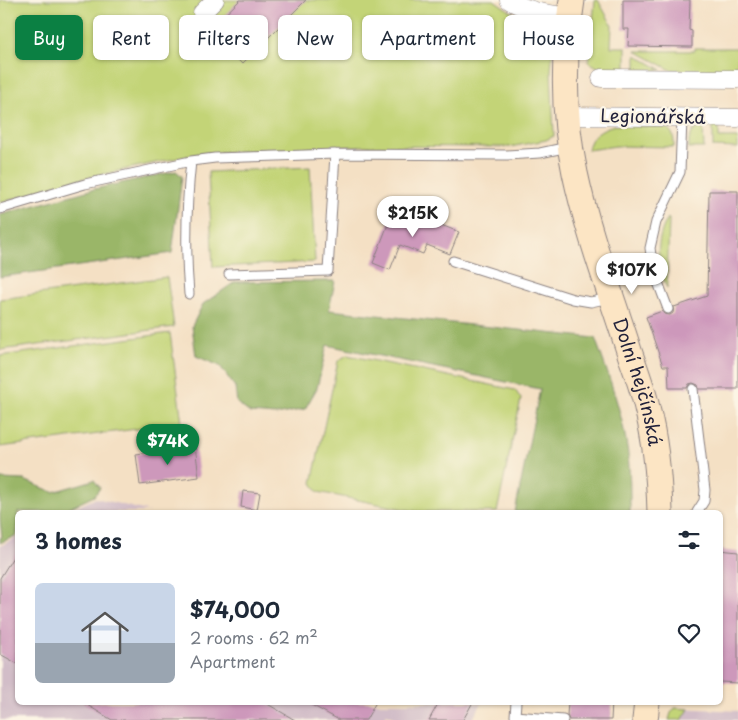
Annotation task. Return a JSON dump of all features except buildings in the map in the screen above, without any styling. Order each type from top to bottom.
[{"type":"main road","name":"Dolní hejčínská","points":[[571,8],[566,78],[567,116],[578,187],[647,406],[657,466],[660,510]]},
{"type":"main road","points":[[645,720],[647,705]]},
{"type":"street","points":[[202,13],[215,0]]},
{"type":"street","points":[[509,0],[526,9],[543,14],[571,8]]},
{"type":"street","points":[[601,78],[738,79]]},
{"type":"street","name":"Legionářská","points":[[567,116],[738,118]]},
{"type":"lane","points":[[668,309],[653,269],[650,248],[656,222],[680,172],[682,118]]},
{"type":"lane","points":[[0,209],[86,184],[192,161],[215,158],[335,154],[507,155],[540,152],[571,146]]},
{"type":"lane","points":[[229,274],[328,271],[335,154]]},
{"type":"lane","points":[[189,294],[186,209],[192,161]]},
{"type":"lane","points":[[453,261],[573,299],[591,302],[612,297]]},
{"type":"lane","points":[[693,389],[705,490],[704,501],[698,510]]},
{"type":"lane","points":[[516,705],[515,716],[564,720]]},
{"type":"shaded area","points":[[96,498],[142,510],[70,510]]},
{"type":"shaded area","points":[[15,538],[15,705],[481,705],[472,720],[399,720],[387,714],[383,720],[0,720],[0,546]]},
{"type":"shaded area","points":[[680,708],[738,711],[738,720],[679,720]]},
{"type":"green space","points":[[0,0],[494,0],[518,15],[504,15],[504,60],[552,60],[554,136],[546,140],[510,147],[361,146],[201,153],[72,181],[0,203]]},
{"type":"green space","points":[[595,0],[598,0],[612,25],[611,47],[626,47],[626,69],[599,68],[589,62],[589,60],[593,60]]},
{"type":"green space","points":[[695,48],[738,48],[738,71],[671,70],[636,51],[695,51]]},
{"type":"green space","points":[[636,55],[662,70],[636,70]]},
{"type":"green space","points":[[615,125],[664,127],[672,133],[674,147],[616,146],[588,150],[591,140],[597,133]]},
{"type":"green space","points":[[703,126],[704,148],[689,148],[689,140],[693,131]]},
{"type":"green space","points":[[713,126],[719,126],[719,138],[738,138],[738,148],[713,147]]},
{"type":"green space","points":[[310,167],[315,262],[213,267],[208,172]]},
{"type":"green space","points":[[176,171],[182,176],[172,253],[0,277],[0,215],[90,190]]},
{"type":"green space","points":[[668,218],[667,288],[663,280],[658,253],[661,235]]},
{"type":"green space","points":[[167,277],[174,327],[0,350],[0,299]]},
{"type":"green space","points":[[335,281],[329,310],[595,338],[623,424],[628,454],[630,510],[515,510],[540,389],[327,345],[317,388],[305,409],[276,415],[250,413],[237,403],[235,387],[220,366],[196,356],[192,326],[203,304],[235,282]]},
{"type":"green space","points":[[170,333],[182,423],[0,447],[0,356]]},
{"type":"green space","points":[[347,355],[515,390],[521,399],[497,510],[408,510],[318,492],[312,483],[338,361]]},
{"type":"green space","points":[[0,479],[24,480],[53,492],[94,480],[100,488],[94,496],[65,510],[15,510],[15,536],[0,543],[0,538],[2,537]]},
{"type":"green space","points":[[675,708],[689,709],[682,720],[669,720]]}]
